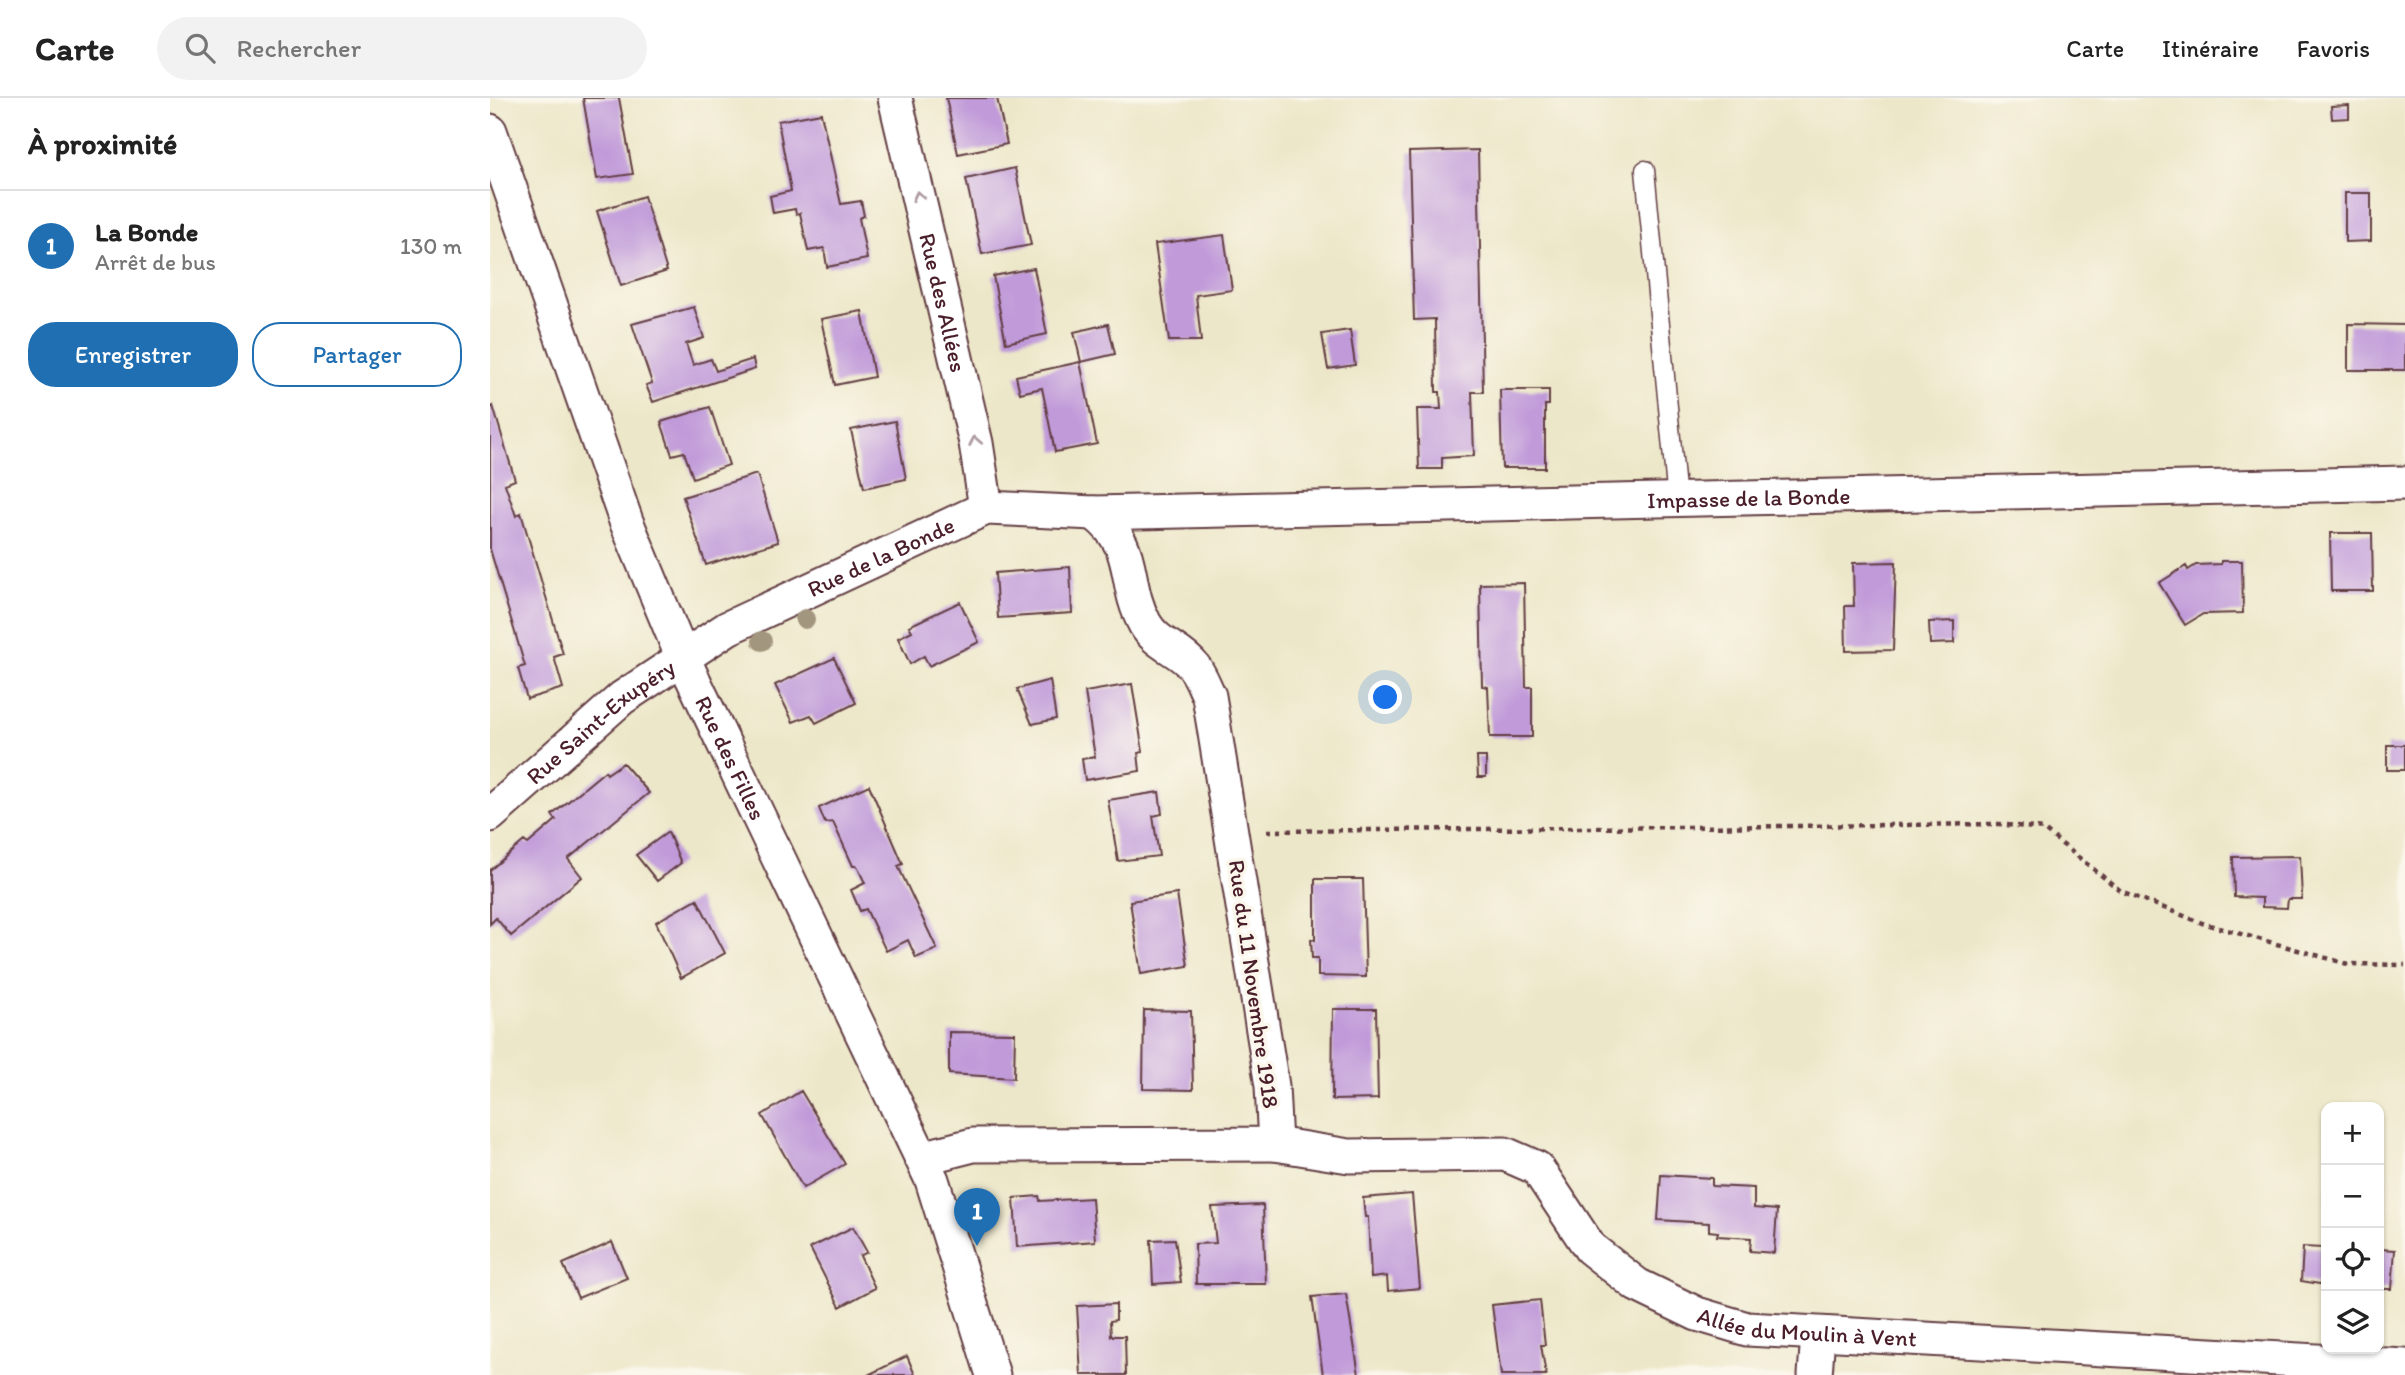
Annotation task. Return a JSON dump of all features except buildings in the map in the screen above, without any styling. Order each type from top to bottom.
[{"type":"street","name":"Rue des Allées","points":[[895,98],[976,443],[986,509]]},
{"type":"street","name":"Rue des Filles","points":[[490,131],[626,521],[682,656],[932,1180],[993,1375]]},
{"type":"street","name":"Impasse de la Bonde","points":[[1094,513],[2405,484]]},
{"type":"street","name":"Rue de la Bonde","points":[[682,656],[728,628],[986,509],[1094,513]]},
{"type":"street","name":"Rue du 11 Novembre 1918","points":[[1094,513],[1112,527],[1123,544],[1138,607],[1145,624],[1167,648],[1193,666],[1205,688],[1272,1086],[1275,1144]]},
{"type":"street","name":"Rue Saint-Exupéry","points":[[490,815],[622,698],[682,656]]},
{"type":"street","points":[[922,1158],[973,1145],[1275,1144]]},
{"type":"street","name":"Allée du Moulin à Vent","points":[[1275,1144],[1349,1156],[1505,1154],[1537,1168],[1590,1248],[1637,1285],[1697,1314],[1747,1329],[2405,1366]]},
{"type":"street","points":[[1815,1375],[1818,1335]]},
{"type":"lane","points":[[1645,170],[1677,500]]},
{"type":"path","points":[[1231,831],[1999,824],[2043,829],[2121,891],[2203,923],[2348,964],[2405,965]]},
{"type":"place","name":"La Bonde","points":[[977,1246]]}]
